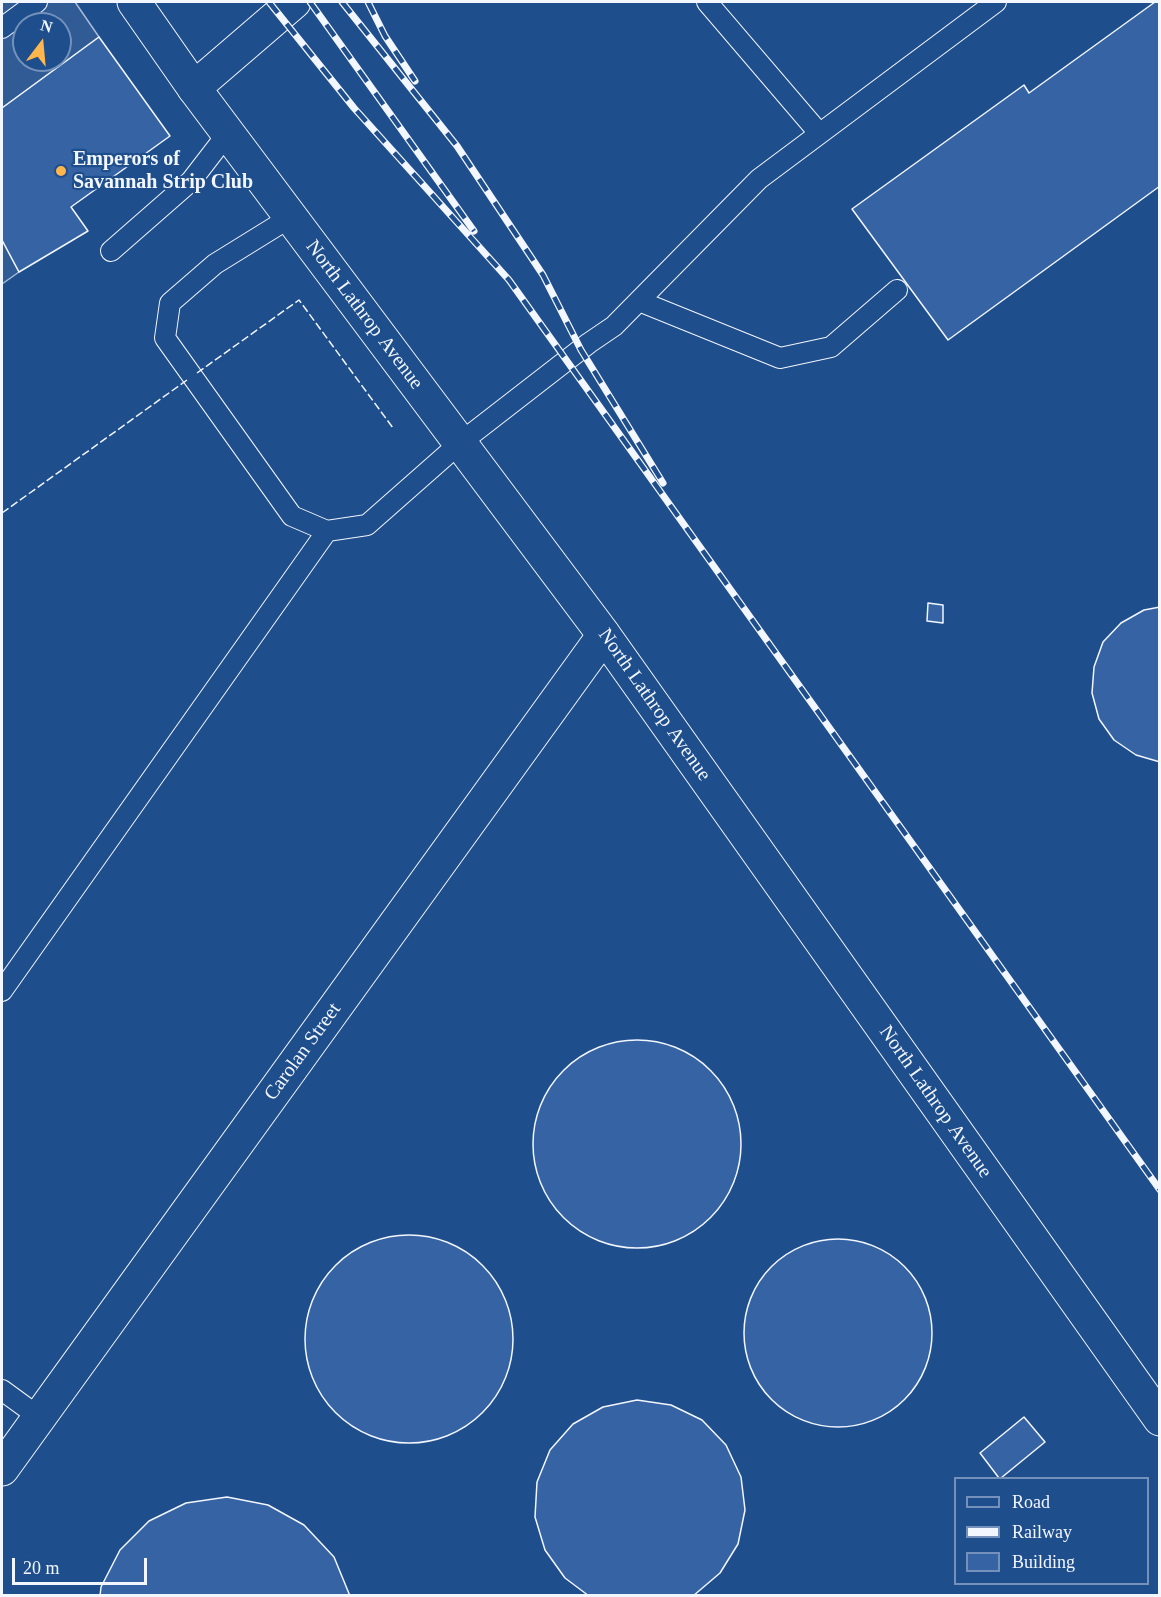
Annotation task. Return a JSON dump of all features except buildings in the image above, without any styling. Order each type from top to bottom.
[{"type":"street","name":"North Lathrop Avenue","points":[[134,2],[194,88],[604,634],[1160,1419]]},
{"type":"street","points":[[194,88],[294,2]]},
{"type":"street","name":"Carolan Street","points":[[2,1469],[604,634]]},
{"type":"lane","points":[[2,28],[37,2]]},
{"type":"lane","points":[[706,2],[819,133]]},
{"type":"lane","points":[[291,217],[215,264],[170,303],[165,338],[292,516],[327,531],[367,525],[460,443],[614,326],[759,178],[996,2]]},
{"type":"lane","points":[[111,251],[191,182],[228,133]]},
{"type":"lane","points":[[639,301],[780,358],[831,346],[897,290]]},
{"type":"lane","points":[[2,991],[327,531]]},
{"type":"lane","points":[[2,1390],[39,1417]]},
{"type":"shaded area","points":[[2,2],[75,2],[99,37],[72,57],[72,12],[12,12],[12,72],[51,72],[2,108]]},
{"type":"shaded area","points":[[2,240],[19,272],[2,284]]},
{"type":"railway","points":[[269,2],[354,108],[509,280],[1160,1190]]},
{"type":"railway","points":[[310,2],[474,231]]},
{"type":"railway","points":[[342,2],[457,146],[543,275],[581,350],[663,483]]},
{"type":"railway","points":[[368,2],[385,36],[415,81]]},
{"type":"fence","points":[[197,373],[299,300],[393,428]]},
{"type":"fence","points":[[2,513],[187,380]]},
{"type":"place","name":"Emperors of Savannah Strip Club","points":[[61,171]]}]
